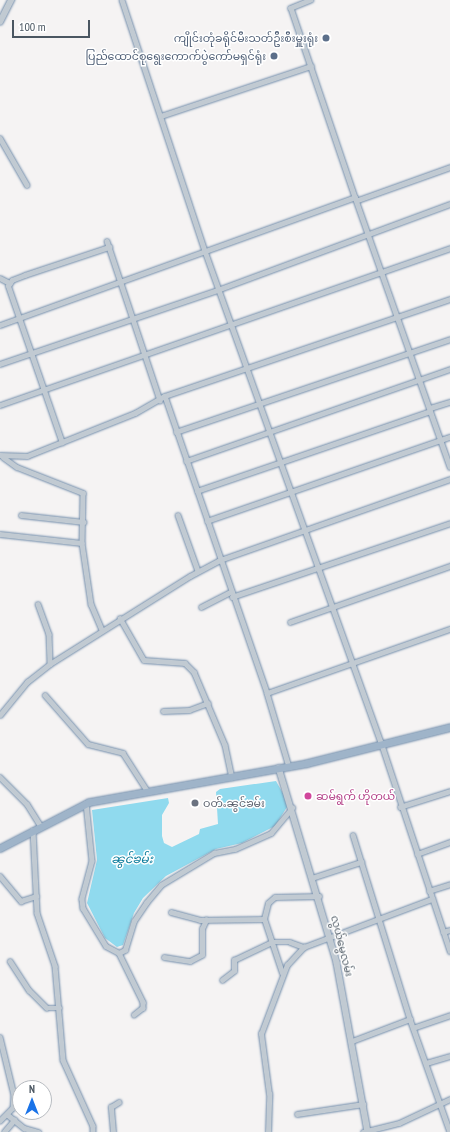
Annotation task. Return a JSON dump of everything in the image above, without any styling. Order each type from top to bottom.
[{"type":"highway","points":[[0,848],[86,803],[289,767],[450,727]]},
{"type":"street","points":[[0,22],[11,0]]},
{"type":"street","points":[[122,0],[205,250],[262,404],[382,745],[400,807],[450,951]]},
{"type":"street","points":[[311,0],[290,8],[357,199],[380,270],[450,467]]},
{"type":"street","points":[[161,116],[311,66]]},
{"type":"street","points":[[0,138],[27,185]]},
{"type":"street","points":[[0,325],[120,283],[205,250],[450,167]]},
{"type":"street","points":[[0,364],[220,289],[450,204]]},
{"type":"street","points":[[107,241],[160,400]]},
{"type":"street","points":[[0,278],[10,283],[109,247]]},
{"type":"street","points":[[0,405],[146,356],[380,270],[450,248]]},
{"type":"street","points":[[10,283],[19,319],[62,443]]},
{"type":"street","points":[[0,454],[27,456],[62,443],[166,396],[450,299]]},
{"type":"street","points":[[176,432],[450,339]]},
{"type":"street","points":[[186,461],[450,370]]},
{"type":"street","points":[[166,396],[176,432],[196,491],[267,693],[289,767]]},
{"type":"street","points":[[196,491],[450,402]]},
{"type":"street","points":[[207,522],[450,436]]},
{"type":"street","points":[[0,454],[18,467],[83,493],[84,522],[82,543],[91,604],[102,630]]},
{"type":"street","points":[[0,715],[27,682],[50,664],[120,618],[198,571],[220,560],[450,479]]},
{"type":"street","points":[[21,515],[84,522]]},
{"type":"street","points":[[178,515],[198,571]]},
{"type":"street","points":[[201,607],[232,595],[319,568],[450,523]]},
{"type":"street","points":[[0,534],[82,543]]},
{"type":"street","points":[[290,622],[450,566]]},
{"type":"street","points":[[38,604],[49,634],[50,664]]},
{"type":"street","points":[[120,618],[144,660],[157,663],[178,662],[190,666],[225,745],[232,777]]},
{"type":"street","points":[[267,693],[450,629]]},
{"type":"street","points":[[44,694],[88,744],[123,753],[148,792]]},
{"type":"street","points":[[163,711],[189,710],[208,704]]},
{"type":"street","name":"လွယ်မွေလမ်း","points":[[280,768],[330,937],[352,1041],[366,1131]]},
{"type":"street","points":[[0,777],[27,804],[41,826]]},
{"type":"street","points":[[400,807],[450,790]]},
{"type":"street","points":[[86,803],[92,861],[82,899],[83,908],[106,946],[119,953],[143,1002],[143,1008],[134,1015]]},
{"type":"street","points":[[119,953],[125,950],[134,921],[146,902],[161,885],[214,854],[235,849],[271,834],[292,808]]},
{"type":"street","points":[[33,830],[36,896],[40,924],[55,966],[64,1065],[93,1126],[93,1132]]},
{"type":"street","points":[[353,835],[410,1019],[450,1132]]},
{"type":"street","points":[[416,854],[450,842]]},
{"type":"street","points":[[312,878],[361,862]]},
{"type":"street","points":[[0,876],[21,901],[36,896]]},
{"type":"street","points":[[430,891],[450,884]]},
{"type":"street","points":[[282,973],[264,919],[268,902],[275,897],[319,896]]},
{"type":"street","points":[[268,1132],[269,1094],[262,1034],[282,973],[304,947],[379,920],[432,898]]},
{"type":"street","points":[[171,912],[206,920],[264,919]]},
{"type":"street","points":[[164,957],[190,961],[202,955],[202,929],[206,920]]},
{"type":"street","points":[[443,932],[450,930]]},
{"type":"street","points":[[222,980],[234,971],[234,960],[272,942],[290,942],[304,947]]},
{"type":"street","points":[[10,961],[29,990],[47,1008],[60,1008]]},
{"type":"street","points":[[413,1028],[450,1014]]},
{"type":"street","points":[[352,1041],[410,1019]]},
{"type":"street","points":[[0,1037],[13,1080],[13,1108],[0,1121]]},
{"type":"street","points":[[426,1063],[450,1056]]},
{"type":"street","points":[[366,1131],[399,1122],[440,1102],[450,1099]]},
{"type":"street","points":[[113,1132],[111,1107],[119,1102]]},
{"type":"street","points":[[297,1114],[363,1104]]},
{"type":"street","points":[[8,1114],[12,1118]]},
{"type":"street","points":[[4,1132],[14,1120],[38,1132]]},
{"type":"water","name":"ၼွင်ၶမ်း","points":[[276,781],[289,804],[275,826],[242,843],[216,849],[166,876],[143,898],[134,913],[123,945],[117,947],[105,938],[87,903],[97,860],[92,810],[168,798],[169,803],[162,815],[162,836],[164,843],[172,847],[199,834],[200,829],[218,824],[216,792],[220,789]]},
{"type":"place","name":"ကျိုင်းတုံခရိုင်မီးသတ်ဦးစီးမှူးရုံး","points":[[326,38]]},
{"type":"place","name":"ပြည်ထောင်စုရွေးကောက်ပွဲကော်မရှင်ရုံး","points":[[274,56]]},
{"type":"place","name":"ဆမ်ရွက် ဟိုတယ်","points":[[308,796]]},
{"type":"place","name":"ဝတ်ႉၼွင်ၶမ်း","points":[[195,803]]}]
